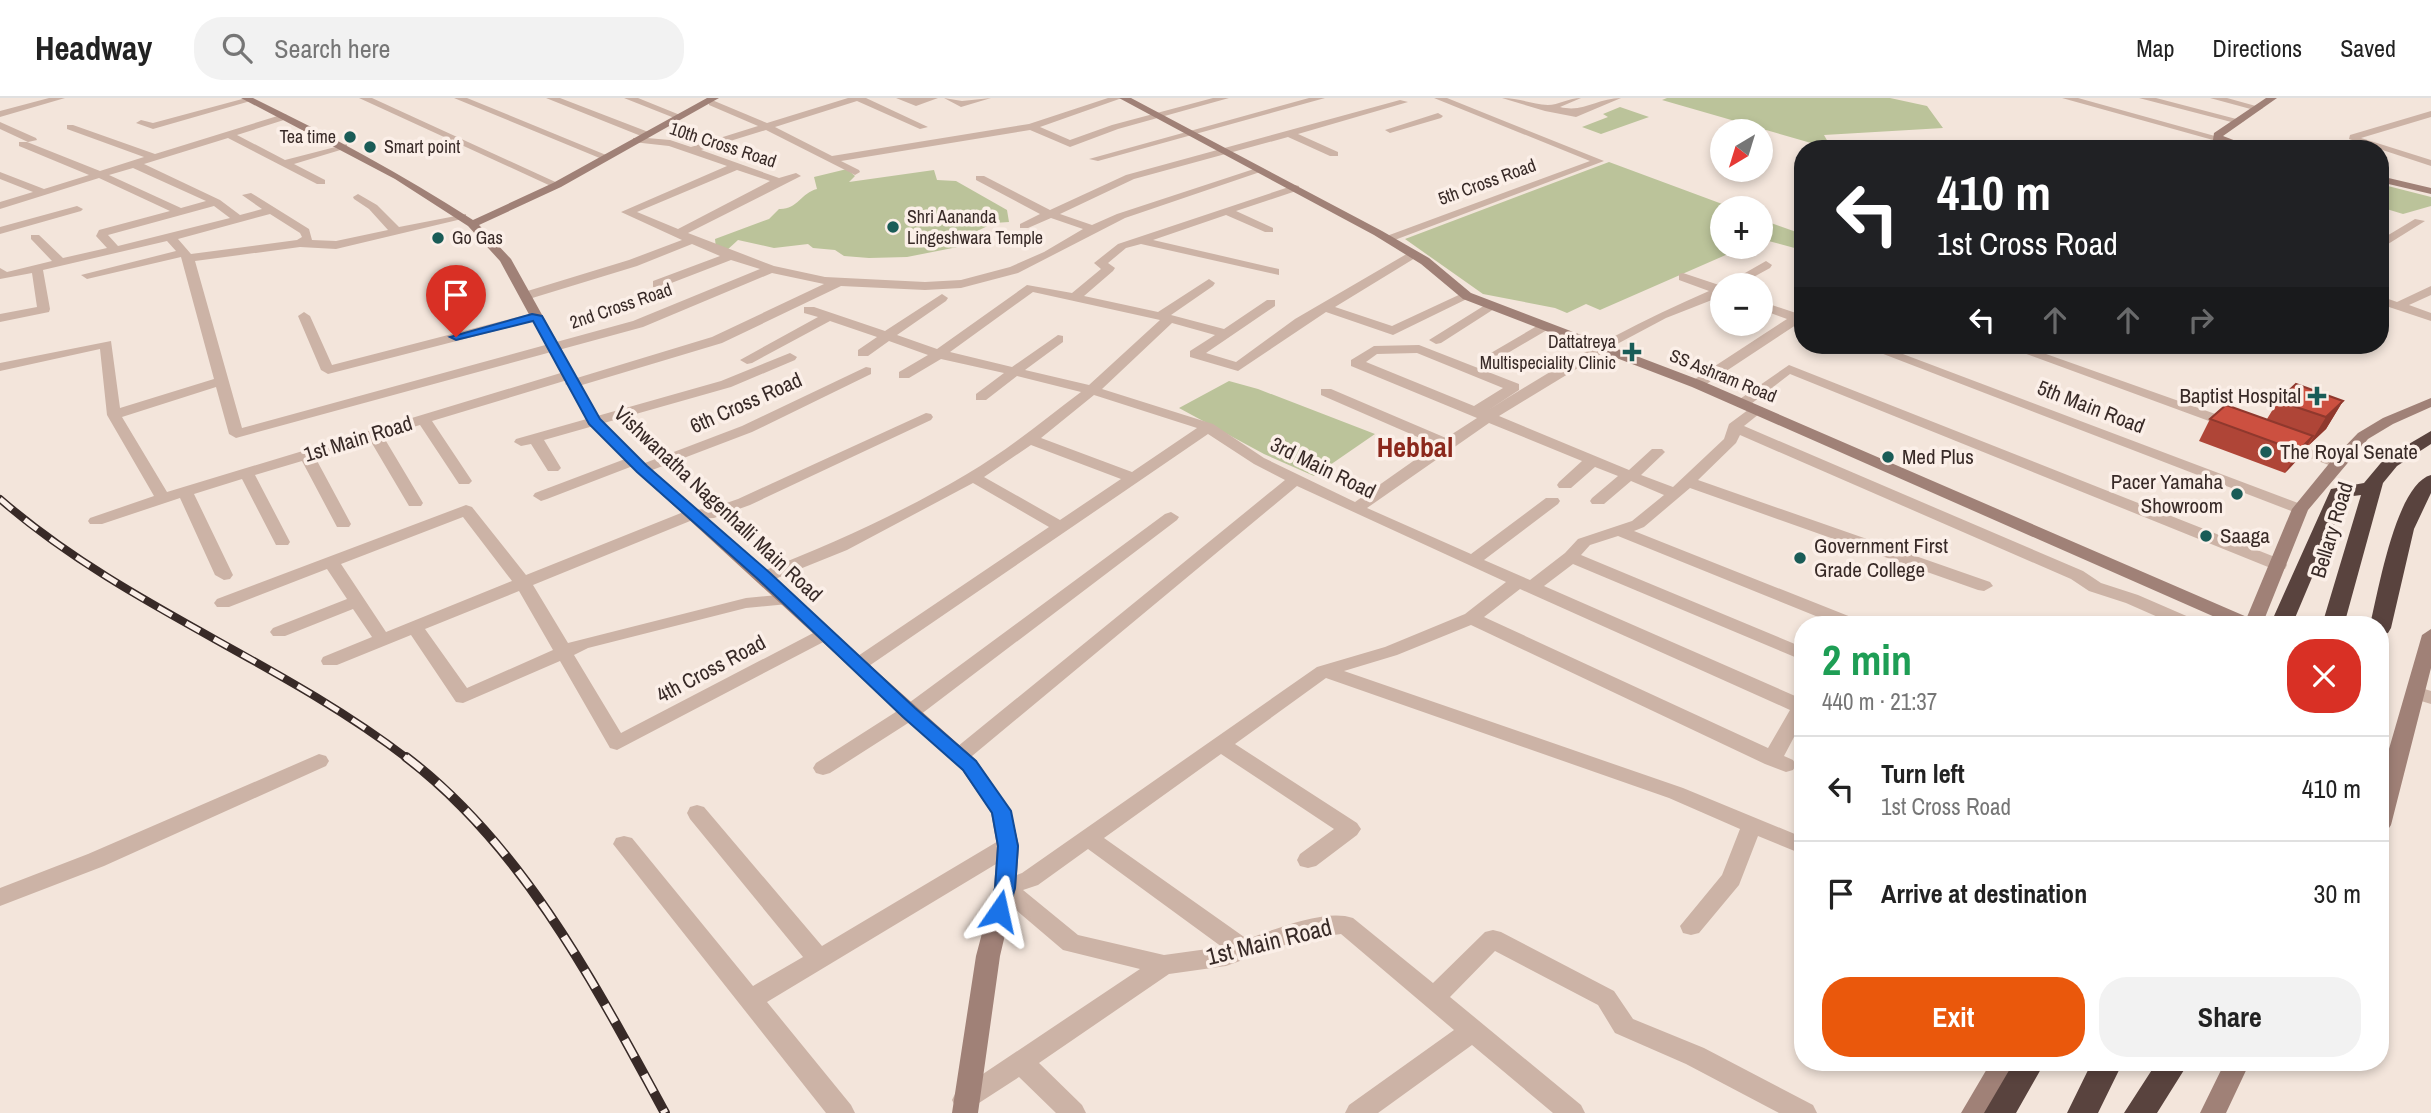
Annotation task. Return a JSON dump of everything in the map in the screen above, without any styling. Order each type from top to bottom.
[{"type":"highway","name":"Bellary Road","points":[[2336,616],[2373,487],[2391,462],[2431,436]]},
{"type":"highway","points":[[2383,616],[2409,512],[2431,481]]},
{"type":"highway","points":[[2285,616],[2338,493],[2373,487]]},
{"type":"highway","points":[[1999,1113],[2025,1071]]},
{"type":"highway","points":[[2082,1113],[2103,1071]]},
{"type":"highway","points":[[2138,1113],[2168,1071]]},
{"type":"street","points":[[364,98],[557,185]]},
{"type":"street","points":[[459,98],[606,157]]},
{"type":"street","name":"10th Cross Road","points":[[551,98],[642,138],[670,143],[779,181],[796,176]]},
{"type":"street","points":[[629,98],[680,117]]},
{"type":"street","points":[[86,275],[186,256],[300,243],[336,245],[396,231],[494,216],[557,185],[697,107],[712,100],[734,98]]},
{"type":"street","points":[[691,150],[858,98],[923,127]]},
{"type":"street","points":[[901,98],[916,103],[933,98]]},
{"type":"street","points":[[949,98],[961,104],[986,98]]},
{"type":"street","points":[[832,159],[1031,128],[1117,98]]},
{"type":"street","name":"SS Ashram Road","points":[[1124,98],[1220,152],[1295,188],[1383,236],[1425,261],[1467,296],[1542,327],[1697,384],[2230,616]]},
{"type":"street","points":[[1031,128],[1070,144],[1115,127],[1224,98]]},
{"type":"street","points":[[1094,159],[1320,98]]},
{"type":"street","name":"5th Cross Road","points":[[1383,236],[1593,159],[1439,98]]},
{"type":"street","points":[[1510,98],[1576,114],[1616,98]]},
{"type":"street","points":[[1548,109],[1576,98]]},
{"type":"street","points":[[2067,98],[2223,140]]},
{"type":"street","points":[[2144,98],[2239,121]]},
{"type":"street","points":[[2215,98],[2258,108]]},
{"type":"street","points":[[2217,138],[2272,98]]},
{"type":"street","points":[[0,114],[53,99]]},
{"type":"street","points":[[141,123],[153,126],[247,99]]},
{"type":"street","name":"Vishwanatha Nagenhalli Main Road","points":[[247,99],[343,146],[467,220],[505,259],[594,421],[638,465],[764,577],[909,713],[970,765],[1001,811],[1008,846],[1005,888],[988,956],[964,1109]]},
{"type":"street","points":[[712,100],[855,172]]},
{"type":"street","points":[[1024,226],[1130,177],[1288,134],[1397,100],[1415,107]]},
{"type":"street","points":[[1390,130],[1438,116],[1426,111]]},
{"type":"street","points":[[2357,140],[2354,137],[2431,114]]},
{"type":"street","points":[[0,206],[284,117]]},
{"type":"street","points":[[2406,122],[2431,129]]},
{"type":"street","points":[[0,125],[57,160],[149,193],[179,211]]},
{"type":"street","points":[[70,127],[154,157]]},
{"type":"street","points":[[228,134],[321,182]]},
{"type":"street","points":[[1288,134],[1334,154]]},
{"type":"street","points":[[285,163],[343,146]]},
{"type":"street","points":[[2389,150],[2431,163]]},
{"type":"street","points":[[132,163],[216,202],[237,218]]},
{"type":"street","points":[[735,167],[627,212],[731,256],[771,269],[839,282],[925,286],[961,284],[1014,270],[1048,255],[1069,240],[1093,229],[1183,194],[1258,171]]},
{"type":"street","points":[[0,175],[41,192]]},
{"type":"street","points":[[979,178],[1039,210],[1093,229]]},
{"type":"street","points":[[678,234],[779,181]]},
{"type":"street","points":[[2389,181],[2431,191]]},
{"type":"street","points":[[1076,296],[1109,268],[1100,263],[1122,246],[1295,188]]},
{"type":"street","points":[[247,195],[305,232],[308,238],[300,243]]},
{"type":"street","points":[[358,197],[373,207],[396,231]]},
{"type":"street","points":[[116,250],[102,236],[103,232],[216,202]]},
{"type":"street","points":[[0,231],[77,209]]},
{"type":"street","points":[[1,275],[37,269],[273,210]]},
{"type":"street","points":[[1224,211],[1269,230]]},
{"type":"street","points":[[2389,239],[2419,221]]},
{"type":"street","points":[[35,237],[61,263]]},
{"type":"street","points":[[114,415],[222,381],[186,256],[170,237]]},
{"type":"street","points":[[652,274],[692,240]]},
{"type":"street","points":[[1140,240],[1275,272]]},
{"type":"street","points":[[1271,303],[1195,354],[1238,368],[1324,307],[1413,255]]},
{"type":"street","points":[[525,296],[652,274],[731,256]]},
{"type":"street","points":[[1752,273],[1766,265]]},
{"type":"street","points":[[0,318],[44,309],[37,269]]},
{"type":"street","name":"2nd Cross Road","points":[[222,381],[236,434],[638,324],[771,269]]},
{"type":"street","points":[[1683,277],[1710,285]]},
{"type":"street","name":"1st Main Road","points":[[96,521],[423,419],[717,340],[839,282]]},
{"type":"street","points":[[764,577],[841,546],[973,477],[1030,439],[1092,390],[1164,317],[1209,282]]},
{"type":"street","points":[[904,375],[939,354],[1027,289],[1035,288],[1076,296],[1224,333]]},
{"type":"street","points":[[2398,306],[2431,290]]},
{"type":"street","points":[[1480,416],[1655,318],[1710,295]]},
{"type":"street","points":[[1324,307],[1393,331],[1467,296]]},
{"type":"street","points":[[863,353],[942,298]]},
{"type":"street","points":[[2389,303],[2431,317]]},
{"type":"street","points":[[1436,340],[1490,306]]},
{"type":"street","points":[[1773,309],[1794,316]]},
{"type":"street","name":"3rd Main Road","points":[[809,310],[939,354],[1092,390],[1208,427],[1259,461],[1356,509],[1794,702]]},
{"type":"street","points":[[304,316],[328,370],[537,316]]},
{"type":"street","points":[[747,360],[829,317]]},
{"type":"street","points":[[1697,384],[1794,322]]},
{"type":"street","points":[[1491,357],[1542,327]]},
{"type":"street","points":[[981,397],[1058,339]]},
{"type":"street","points":[[0,368],[106,344],[114,415],[155,501]]},
{"type":"street","points":[[1356,509],[1447,444],[1480,416],[1514,387],[1419,349],[1374,350],[1356,363],[1480,416],[1675,494]]},
{"type":"street","name":"5th Main Road","points":[[1891,354],[2300,509]]},
{"type":"street","points":[[2034,354],[2245,430]]},
{"type":"street","points":[[553,468],[528,440],[726,384],[790,357]]},
{"type":"street","points":[[1005,888],[1030,879],[1324,671],[1391,651],[1471,618],[1571,557],[1584,542],[1638,524],[1675,494],[1731,440],[1734,427],[1749,407],[1789,369],[2279,565]]},
{"type":"street","name":"6th Cross Road","points":[[541,496],[747,429],[866,371]]},
{"type":"street","points":[[1326,392],[1447,444]]},
{"type":"street","points":[[2255,616],[2279,565],[2300,509],[2337,463],[2364,436],[2388,421],[2431,402]]},
{"type":"street","points":[[330,661],[692,514],[714,513],[744,502],[926,418]]},
{"type":"street","points":[[423,419],[464,481]]},
{"type":"street","points":[[859,664],[1208,427]]},
{"type":"street","points":[[1734,427],[2077,575],[2095,587],[2171,616]]},
{"type":"street","points":[[374,434],[415,503]]},
{"type":"street","points":[[1030,439],[1134,478]]},
{"type":"street","points":[[2272,439],[2337,463]]},
{"type":"street","points":[[1598,501],[1657,452]]},
{"type":"street","points":[[307,454],[343,524]]},
{"type":"street","points":[[1565,485],[1592,461]]},
{"type":"street","points":[[246,473],[282,542]]},
{"type":"street","points":[[973,477],[1060,527]]},
{"type":"street","points":[[959,757],[1296,479]]},
{"type":"street","points":[[1688,482],[1984,586]]},
{"type":"street","points":[[184,492],[224,575]]},
{"type":"street","points":[[1473,560],[1552,501]]},
{"type":"street","points":[[223,603],[466,510],[523,583],[563,651]]},
{"type":"street","points":[[823,768],[909,713],[1171,517]]},
{"type":"street","points":[[1618,530],[1833,616]]},
{"type":"street","points":[[1571,557],[1794,651]]},
{"type":"street","points":[[331,562],[381,639]]},
{"type":"street","points":[[414,626],[463,697],[582,643],[747,603],[788,599]]},
{"type":"street","points":[[279,632],[357,601]]},
{"type":"street","points":[[1471,618],[1779,762],[1794,725]]},
{"type":"street","name":"4th Cross Road","points":[[563,651],[617,743],[825,634]]},
{"type":"street","points":[[2389,798],[2423,695],[2431,635]]},
{"type":"street","points":[[1324,671],[1676,793],[1794,842]]},
{"type":"street","points":[[1219,743],[1350,829],[1308,860]]},
{"type":"street","points":[[0,897],[96,860],[319,761]]},
{"type":"street","points":[[696,814],[818,958]]},
{"type":"street","points":[[1691,926],[1731,879],[1752,824]]},
{"type":"street","points":[[1088,838],[1244,950]]},
{"type":"street","points":[[624,844],[842,1113]]},
{"type":"street","points":[[750,1000],[1008,846]]},
{"type":"street","name":"1st Main Road","points":[[1005,888],[1071,943],[1164,965],[1226,956],[1297,931],[1345,924],[1572,1113]]},
{"type":"street","points":[[1433,998],[1493,939],[1606,999],[1624,1026],[1695,1056],[1804,1113]]},
{"type":"street","points":[[964,1109],[1021,1062],[1164,965]]},
{"type":"street","points":[[1358,1113],[1473,1030]]},
{"type":"street","points":[[1021,1062],[1073,1113]]},
{"type":"street","points":[[1974,1113],[2000,1071]]},
{"type":"street","points":[[2213,1113],[2234,1071]]},
{"type":"green space","points":[[1890,98],[1927,106],[1943,128],[1824,135],[1827,140],[1801,140],[1773,132],[1773,119],[1728,119],[1662,100]]},
{"type":"green space","points":[[1620,107],[1649,117],[1601,134],[1582,127],[1608,117],[1603,114]]},
{"type":"green space","points":[[1609,162],[1710,199],[1710,259],[1717,259],[1600,310],[1586,304],[1567,313],[1555,308],[1483,294],[1405,239]]},
{"type":"green space","points":[[847,169],[855,176],[849,182],[934,170],[937,180],[956,181],[1007,210],[1009,222],[994,223],[977,231],[977,235],[969,241],[973,244],[907,257],[844,256],[835,250],[813,248],[808,244],[774,248],[738,240],[726,251],[716,248],[715,239],[769,219],[779,209],[790,207],[817,189],[814,177]]},
{"type":"green space","points":[[2389,186],[2431,197],[2431,206],[2403,214],[2389,210]]},
{"type":"green space","points":[[1773,224],[1794,231],[1794,248],[1773,242]]},
{"type":"green space","points":[[1229,381],[1258,389],[1375,434],[1314,476],[1264,454],[1179,408]]},
{"type":"building","points":[[2296,384],[2343,401],[2326,417],[2278,401]]},
{"type":"building","points":[[2226,405],[2313,436],[2298,451],[2210,419]]},
{"type":"railway","points":[[0,499],[48,537],[98,571],[307,692],[408,759]]},
{"type":"railway","points":[[406,757],[448,793],[486,832],[521,875],[584,968],[665,1113]]},
{"type":"place","name":"Tea time","points":[[350,137]]},
{"type":"place","name":"Smart point","points":[[370,147]]},
{"type":"place","name":"Shri Aananda Lingeshwara Temple","points":[[893,227]]},
{"type":"place","name":"Go Gas","points":[[438,238]]},
{"type":"place","name":"Dattatreya Multispeciality Clinic","points":[[1632,352]]},
{"type":"place","name":"Baptist Hospital","points":[[2317,396]]},
{"type":"place","name":"The Royal Senate","points":[[2266,452]]},
{"type":"place","name":"Med Plus","points":[[1888,457]]},
{"type":"place","name":"Pacer Yamaha Showroom","points":[[2237,494]]},
{"type":"place","name":"Saaga","points":[[2206,536]]},
{"type":"place","name":"Government First Grade College","points":[[1800,558]]},
{"type":"district","name":"Hebbal","points":[[1415,447]]},
{"type":"route","points":[[456,337],[537,316],[594,421],[642,469],[764,577],[909,713],[970,765],[1001,811],[1008,846],[1005,888],[999,911]]}]
